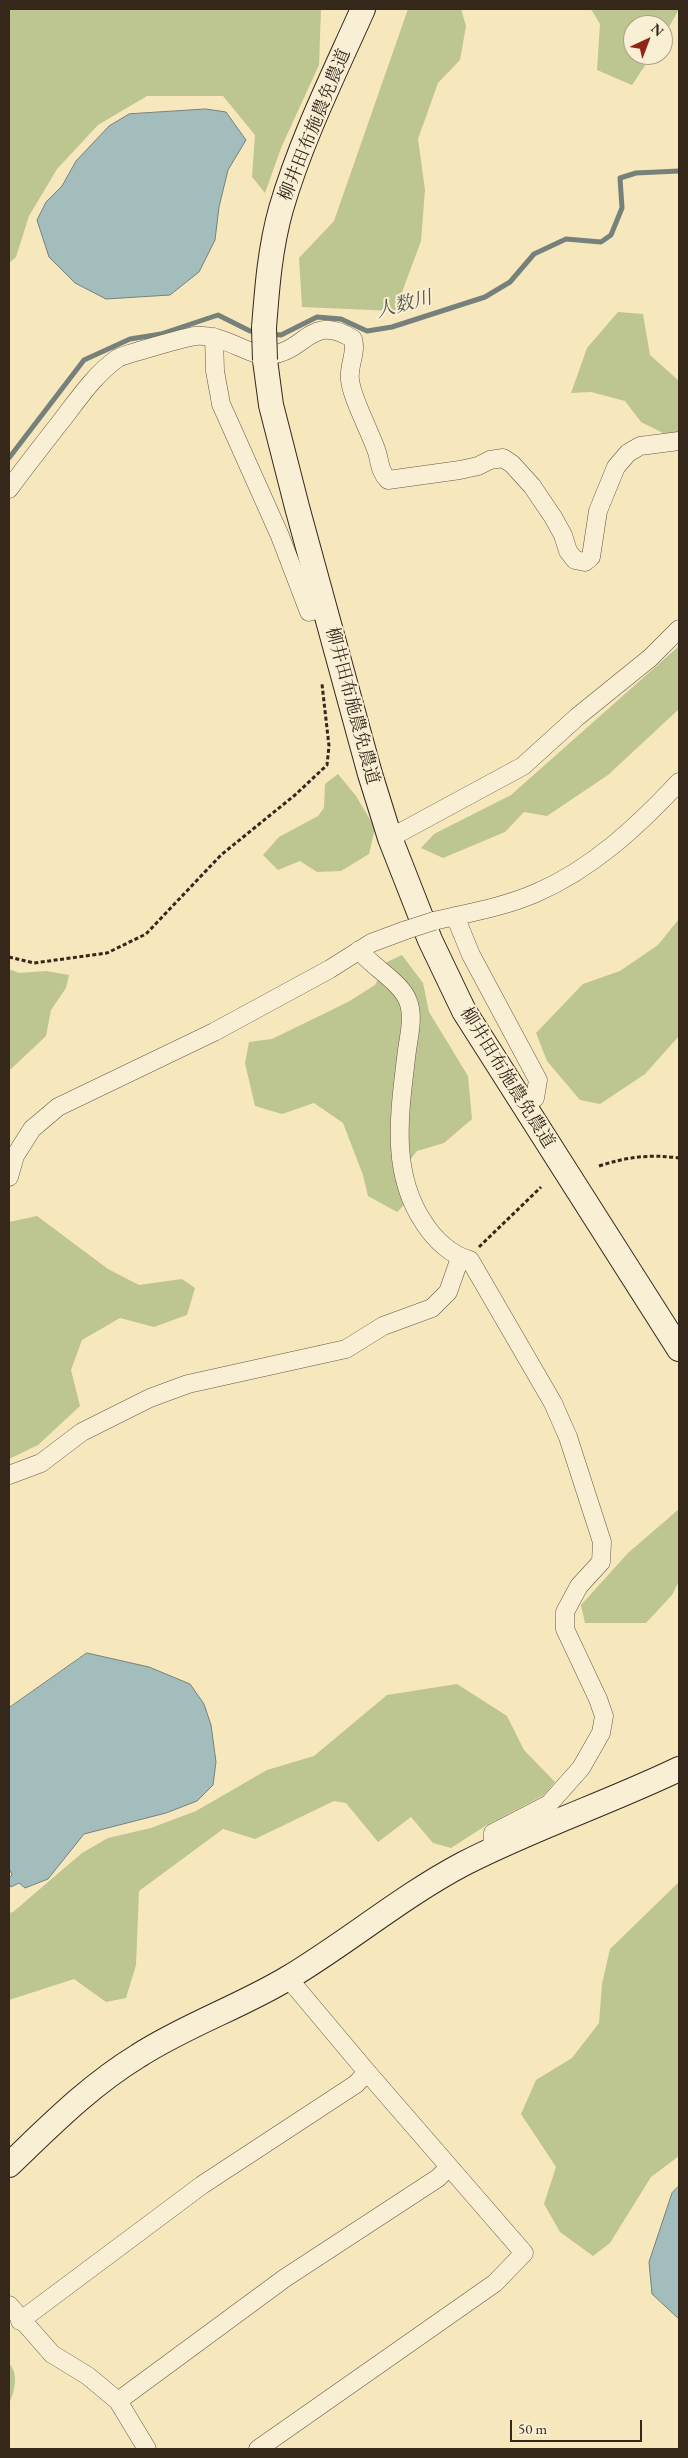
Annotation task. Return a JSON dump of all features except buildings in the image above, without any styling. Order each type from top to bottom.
[{"type":"street","name":"柳井田布施農免農道","points":[[363,9],[309,131],[281,209],[268,271],[264,328],[265,360],[272,405],[370,774],[390,838],[430,940],[464,1011],[679,1349]]},
{"type":"street","points":[[9,489],[91,382],[120,357],[194,336],[214,336],[254,353],[270,356],[283,352],[319,331],[326,329],[339,330],[353,339],[355,347],[349,366],[350,383],[369,430],[382,474],[388,480],[460,470],[478,466],[490,460],[503,458],[512,464],[532,486],[553,517],[568,551],[575,560],[585,562],[591,557],[598,511],[606,487],[616,467],[628,453],[640,446],[679,441]]},
{"type":"street","points":[[214,336],[215,371],[221,404],[280,536],[309,612],[325,607]]},
{"type":"street","points":[[390,838],[523,766],[577,717],[650,658],[679,629]]},
{"type":"street","points":[[9,1177],[16,1156],[32,1129],[58,1107],[214,1032],[330,969],[359,950],[406,930],[499,906],[537,892],[572,873],[607,850],[644,820],[679,782]]},
{"type":"street","points":[[455,916],[471,955],[538,1080],[535,1098],[523,1106]]},
{"type":"street","points":[[359,950],[401,990],[409,1002],[410,1022],[402,1096],[399,1151],[404,1181],[415,1209],[431,1234],[465,1259],[553,1403],[568,1437],[602,1542],[601,1562],[579,1586],[565,1612],[565,1629],[604,1716],[601,1733],[581,1768],[549,1804],[493,1833],[492,1850]]},
{"type":"street","points":[[9,1475],[41,1463],[82,1432],[150,1398],[188,1384],[346,1349],[383,1326],[432,1308],[448,1292],[465,1259]]},
{"type":"street","points":[[9,2165],[73,2103],[117,2069],[172,2036],[288,1978],[394,1906],[461,1865],[679,1769]]},
{"type":"street","points":[[266,2447],[495,2283],[524,2253],[366,2072],[288,1978]]},
{"type":"street","points":[[20,2320],[202,2185],[356,2084],[366,2072]]},
{"type":"street","points":[[118,2400],[285,2278],[438,2178],[449,2167]]},
{"type":"street","points":[[9,2305],[20,2320],[52,2354],[88,2376],[118,2400],[147,2449]]},
{"type":"path","points":[[9,957],[34,963],[107,952],[146,934],[221,855],[319,775],[327,764],[328,746],[322,680]]},
{"type":"path","points":[[599,1166],[636,1156],[653,1155],[679,1158]]},
{"type":"path","points":[[465,1259],[541,1187]]},
{"type":"green space","points":[[9,9],[321,9],[319,65],[281,148],[265,193],[252,177],[255,135],[223,96],[147,96],[98,125],[57,169],[29,216],[16,257],[9,263]]},
{"type":"green space","points":[[408,9],[461,9],[466,26],[460,60],[438,83],[418,139],[425,190],[421,241],[395,311],[302,307],[299,258],[334,221]]},
{"type":"green space","points":[[591,9],[679,9],[673,20],[673,15],[623,15],[623,65],[645,65],[632,85],[597,70],[600,24]]},
{"type":"green space","points":[[618,312],[643,314],[650,355],[679,381],[679,432],[667,435],[641,422],[625,401],[591,392],[571,393],[587,348]]},
{"type":"green space","points":[[679,646],[679,709],[608,775],[547,816],[524,812],[505,832],[443,858],[421,848],[434,834],[511,795]]},
{"type":"green space","points":[[338,774],[356,796],[375,828],[369,854],[341,871],[317,872],[300,861],[278,870],[263,855],[279,837],[318,816],[324,808],[325,784]]},
{"type":"green space","points":[[679,919],[679,1036],[645,1074],[600,1104],[580,1100],[547,1061],[536,1033],[583,984],[620,971],[658,945]]},
{"type":"green space","points":[[402,955],[423,983],[429,1012],[468,1076],[472,1119],[444,1143],[417,1151],[399,1174],[404,1205],[397,1212],[368,1196],[363,1175],[343,1123],[314,1103],[282,1114],[255,1106],[245,1063],[249,1042],[272,1039],[348,1002],[375,985],[387,962]]},
{"type":"green space","points":[[9,969],[19,973],[46,971],[69,975],[66,988],[51,1010],[46,1036],[11,1069],[9,1069]]},
{"type":"green space","points":[[37,1216],[108,1269],[139,1285],[182,1279],[195,1288],[187,1315],[154,1327],[120,1318],[82,1340],[71,1370],[80,1406],[38,1445],[9,1459],[9,1222]]},
{"type":"green space","points":[[679,1509],[679,1581],[672,1595],[646,1623],[585,1623],[581,1605],[628,1553]]},
{"type":"green space","points":[[457,1684],[507,1716],[524,1750],[555,1782],[544,1795],[485,1826],[451,1848],[433,1843],[411,1817],[378,1842],[346,1803],[334,1801],[255,1839],[223,1829],[139,1891],[136,1965],[126,1998],[106,2002],[74,1979],[9,2000],[9,1913],[13,1912],[82,1853],[108,1838],[151,1828],[196,1811],[267,1770],[314,1756],[387,1695]]},
{"type":"green space","points":[[679,1882],[679,2156],[651,2177],[610,2243],[593,2256],[560,2232],[544,2204],[556,2167],[521,2114],[536,2080],[572,2058],[599,2023],[602,1984],[610,1949]]},
{"type":"green space","points":[[9,2363],[14,2372],[15,2383],[9,2404]]},
{"type":"water","points":[[206,109],[226,112],[246,140],[228,170],[219,207],[215,240],[199,272],[170,295],[106,299],[75,283],[49,257],[37,220],[46,202],[62,186],[76,161],[109,126],[129,114]]},
{"type":"water","points":[[87,1653],[149,1667],[190,1684],[204,1704],[211,1725],[216,1762],[213,1785],[197,1801],[166,1813],[84,1834],[48,1879],[25,1888],[19,1883],[11,1887],[9,1884],[9,1878],[12,1875],[9,1868],[9,1708]]},
{"type":"water","points":[[679,2186],[679,2319],[652,2294],[649,2262],[672,2193]]},
{"type":"waterway","name":"人数川","points":[[271,334],[281,335],[317,317],[341,319],[367,331],[392,327],[485,297],[510,282],[534,254],[566,239],[601,242],[611,235],[622,208],[620,178],[636,173],[679,171]]},
{"type":"waterway","name":"人数川","points":[[9,458],[84,360],[130,339],[161,334],[218,315],[250,331],[257,332]]}]
